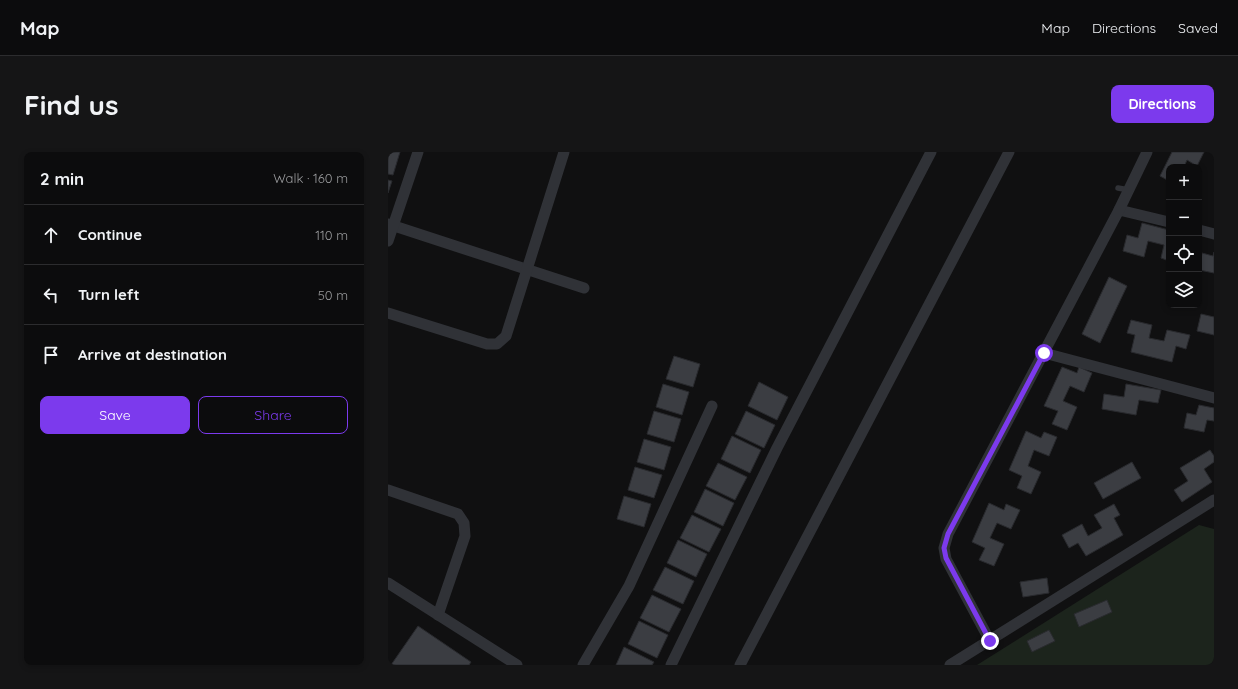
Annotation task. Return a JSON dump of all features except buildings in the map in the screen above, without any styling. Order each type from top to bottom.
[{"type":"street","points":[[388,241],[391,225],[418,152]]},
{"type":"street","points":[[388,313],[487,344],[497,344],[506,336],[564,152]]},
{"type":"street","points":[[671,665],[777,448],[931,152]]},
{"type":"street","points":[[740,665],[1009,152]]},
{"type":"street","points":[[990,641],[946,558],[944,548],[948,534],[1119,210],[1123,189],[1147,152]]},
{"type":"street","points":[[1119,210],[1166,221]]},
{"type":"street","points":[[391,225],[584,288]]},
{"type":"street","points":[[1202,231],[1214,234]]},
{"type":"street","points":[[1044,353],[1214,398]]},
{"type":"street","points":[[583,665],[628,586],[712,406]]},
{"type":"street","points":[[388,490],[458,514],[464,523],[465,536],[438,615]]},
{"type":"street","points":[[950,665],[1214,500]]},
{"type":"street","points":[[388,583],[517,665]]},
{"type":"shaded area","points":[[1199,525],[1214,529],[1214,665],[977,665]]},
{"type":"route","points":[[990,641],[946,558],[944,548],[948,534],[1044,353]]}]
